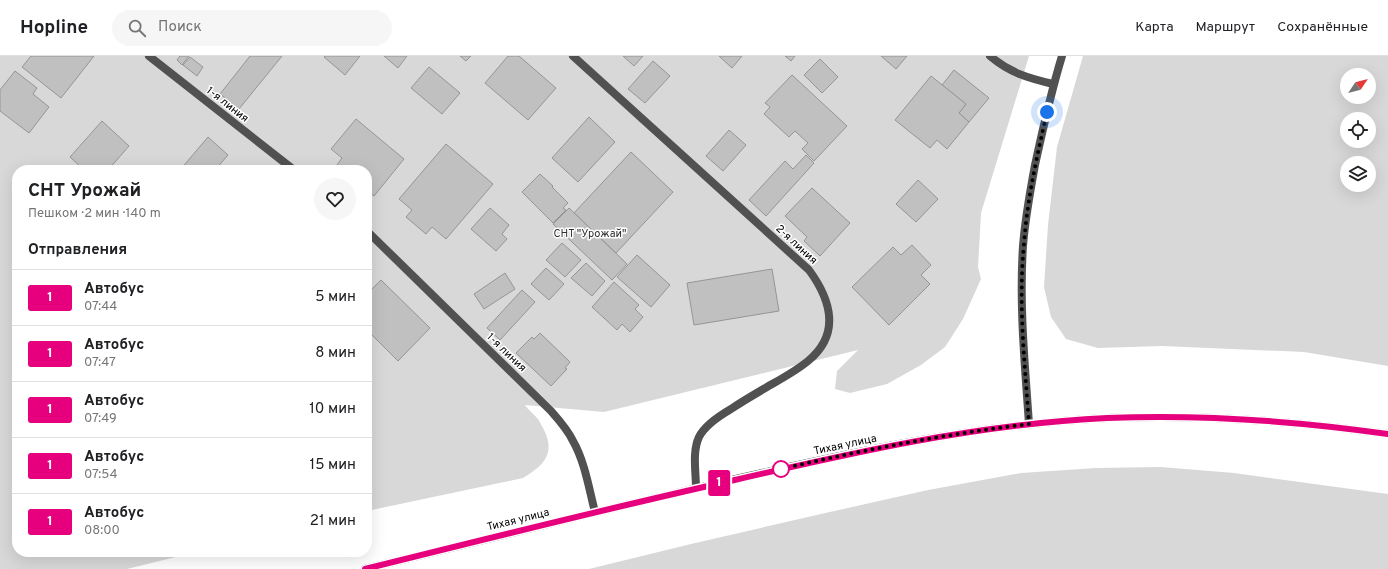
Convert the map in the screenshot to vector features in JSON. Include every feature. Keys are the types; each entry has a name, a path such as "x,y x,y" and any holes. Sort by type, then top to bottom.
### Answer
{"main road":[{"name":"Тихая улица","path":"365,569 696,488 886,446 979,430 1029,424 1106,418 1184,417 1287,423 1388,434"}],"street":[{"name":"1-я линия","path":"149,56 288,165"},
{"name":"2-я линия","path":"573,56 809,270 819,283 825,295 829,309 830,322 828,334 823,346 809,361 722,415 707,426 699,436 695,456 696,488"},
{"path":"990,56 1015,73 1053,84"},
{"path":"1029,424 1023,350 1023,245 1029,200 1040,141 1053,84 1062,56"},
{"name":"1-я линия","path":"372,237 565,426 574,441 580,457 595,512"}],"green space":[{"name":"СНТ \"Урожай\"","path":"0,56 1029,56 981,213 978,267 981,279 963,319 945,347 921,365 887,384 850,393 835,389 837,371 858,350 604,412 525,405 540,421 549,446 548,453 542,464 523,478 372,510 372,165 12,165 12,557 176,557 127,569 0,569"},
{"path":"1083,56 1388,56 1388,366 1304,352 1162,346 1098,348 1066,339 1051,317 1044,287 1048,225 1057,147"},
{"path":"1161,467 1234,473 1388,494 1388,569 589,569 928,490 1021,473 1096,468"}],"building":[{"path":"31,56 94,56 61,98 22,67"},
{"path":"180,56 189,56 182,65 177,60"},
{"path":"250,56 282,56 239,109 220,94"},
{"path":"360,56 345,75 324,57"},
{"path":"384,56 407,56 398,68"},
{"path":"460,56 471,56 466,61"},
{"path":"508,56 519,56 556,88 528,120 485,83"},
{"path":"623,56 643,56 634,66"},
{"path":"719,56 742,56 732,68"},
{"path":"785,56 795,56 791,61"},
{"path":"881,56 907,56 896,69"},
{"path":"190,57 203,67 197,76 183,65"},
{"path":"820,59 838,77 822,93 804,75"},
{"path":"653,61 670,76 645,103 628,89"},
{"path":"429,67 460,93 442,114 411,88"},
{"path":"954,70 989,98 969,122 959,113 966,104 942,85"},
{"path":"15,71 37,88 33,94 49,107 29,133 0,111 0,90"},
{"path":"792,75 847,126 814,161 802,149 808,143 795,131 789,137 764,114 770,107 765,103"},
{"path":"931,76 966,104 959,113 969,122 947,149 937,140 930,148 895,120"},
{"path":"589,117 615,142 578,182 552,158"},
{"path":"356,119 404,159 374,196 372,194 372,165 337,165 342,158 331,149"},
{"path":"102,121 129,146 112,165 79,165 70,157"},
{"path":"729,130 746,145 723,171 706,156"},
{"path":"208,137 228,155 219,165 184,165"},
{"path":"446,144 493,184 446,239 432,227 426,234 406,217 412,210 399,199"},
{"path":"631,152 673,192 616,253 574,213"},
{"path":"806,155 814,163 766,216 749,200 785,161 793,169"},
{"path":"540,174 568,203 563,208 566,210 553,223 522,192"},
{"path":"918,180 938,199 916,222 896,204"},
{"path":"812,188 850,223 820,256 804,241 807,237 785,216"},
{"path":"490,208 509,225 502,234 507,239 496,251 471,229"},
{"path":"569,208 627,264 612,280 553,224"},
{"path":"562,243 581,260 565,277 546,260"},
{"path":"912,245 931,265 921,275 930,284 889,325 852,287 893,247 901,255"},
{"path":"637,255 670,285 651,307 617,277"},
{"path":"586,263 605,281 592,296 571,278"},
{"path":"546,268 564,284 549,300 531,284"},
{"path":"772,269 779,311 694,325 687,283"},
{"path":"505,273 515,289 484,309 474,294"},
{"path":"381,280 430,328 398,361 372,335 372,289"},
{"path":"614,282 639,305 635,309 643,317 630,332 622,324 617,330 592,307"},
{"path":"522,290 535,302 500,340 487,328"},
{"path":"540,333 570,362 565,368 567,369 551,386 516,353 532,337 534,339"}],"bus line":[{"name":"1","path":"365,569 552,522 813,462 886,446 979,430 1029,424 1106,418 1184,417 1287,423 1388,434"}],"route":[{"path":"781,469 886,446 979,430 1029,424 1023,350 1023,245 1029,200 1047,112"}]}
